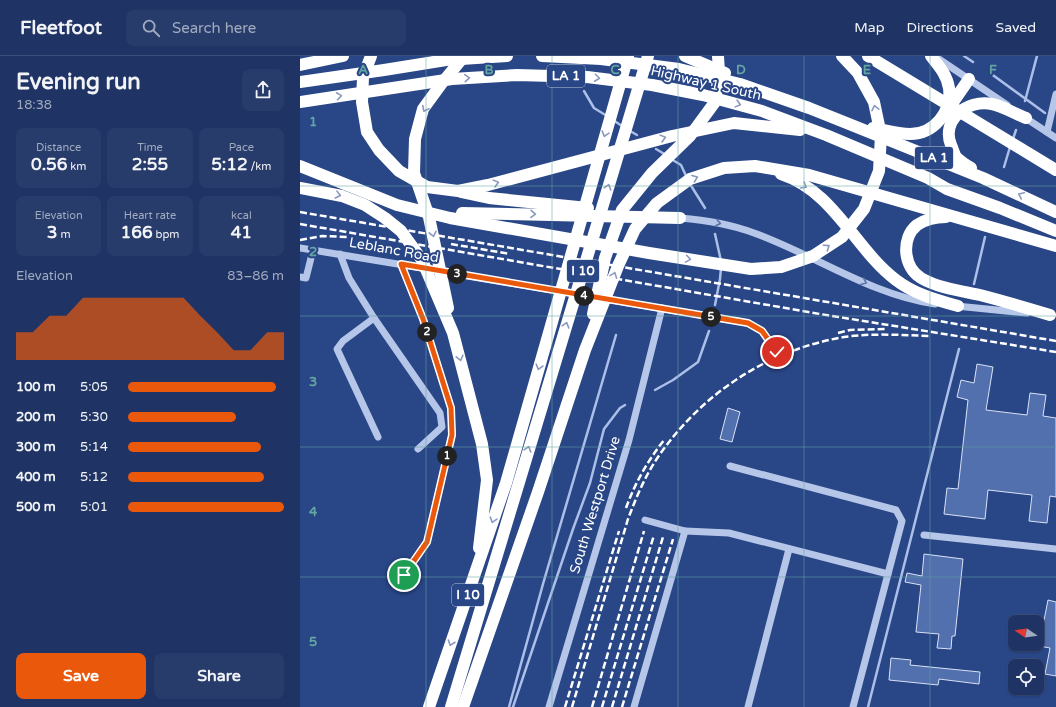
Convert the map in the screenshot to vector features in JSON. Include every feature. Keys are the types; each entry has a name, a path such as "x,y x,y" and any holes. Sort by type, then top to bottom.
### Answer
{"highway":[{"path":"300,65 343,56"},
{"path":"371,56 363,77 362,102 367,132 379,150 399,171 427,187 458,191 489,198 680,218"},
{"path":"466,56 442,83 423,109 415,139 414,173 429,217 454,333 482,444 487,480 476,574"},
{"path":"300,82 446,60 507,56"},
{"name":"Highway 1 South","path":"542,56 601,59 680,69 740,84 809,108 983,178 1056,212"},
{"name":"I 10","path":"451,707 628,56"},
{"name":"I 10","path":"429,707 476,574 511,485 648,56"},
{"path":"685,56 809,108"},
{"path":"585,350 605,258 622,210 652,173 690,136 714,102 719,72 718,56"},
{"path":"300,166 397,205 450,218 649,253 751,269 781,267 812,256 842,237 864,209 879,172 881,135 874,102 858,73 842,56"},
{"path":"868,56 1056,170"},
{"path":"931,56 943,72 949,87 949,140 956,156 983,178"},
{"name":"Highway 1 South","path":"300,102 452,79 517,75 587,77 652,85 703,95 762,111 826,135 928,178 947,190 1000,208 1056,231"},
{"path":"949,116 972,81"},
{"path":"854,126 910,134 925,131 938,122 971,105 991,104 1026,118"},
{"path":"458,191 488,185 672,136 734,123 784,128 826,135"},
{"path":"756,166 785,175 808,188 825,202 875,260 896,280 918,293 958,306"},
{"path":"463,707 538,492 585,350 634,228 657,203 690,179 724,168 756,166 810,175 1056,246"},
{"path":"300,188 342,196 366,205 401,231 422,260 454,333"},
{"path":"397,205 472,214 680,218"},
{"path":"952,216 927,220 917,226 910,234 906,246 907,260 911,268 920,277 933,284 1003,301 1053,316"}],"street":[{"path":"935,56 1056,138"},
{"path":"1047,132 1056,94"},
{"path":"680,218 707,221 753,232 887,292 915,301 1053,316"},
{"name":"Leblanc Road","path":"300,248 748,323 762,331 778,356"},
{"path":"300,277 306,278 313,250"},
{"path":"340,254 349,278 374,318 440,413 442,428 418,449"},
{"path":"401,264 423,319 451,408 452,435 427,542 404,575"},
{"name":"South Westport Drive","path":"549,707 629,440 662,308"},
{"path":"374,318 343,341 337,349 378,437"},
{"path":"440,413 451,408"},
{"path":"730,466 896,510 902,521 853,707"},
{"path":"645,520 685,531 729,533 888,574"},
{"path":"634,707 685,531"},
{"path":"924,535 1056,548"},
{"path":"748,707 789,548"}],"building":[{"path":"977,364 993,367 986,410 1027,415 1030,393 1046,395 1043,416 1056,418 1056,497 1050,496 1047,523 1029,521 1032,495 988,490 985,519 944,514 947,488 958,489 968,400 957,397 961,380 974,383"},
{"path":"728,408 740,412 732,442 720,439"},
{"path":"924,554 963,559 955,636 952,636 951,649 937,648 939,634 916,632 921,585 905,582 907,573 922,576"},
{"path":"1048,600 1056,602 1056,676 1045,674 1050,648 1044,647 1044,620"},
{"path":"891,658 911,660 910,665 980,672 979,684 939,679 938,685 889,680"}],"waterway":[{"path":"964,56 973,62"},
{"path":"1025,101 1037,56"},
{"path":"990,73 1045,113"},
{"path":"584,91 594,108 607,116"},
{"path":"613,120 622,126"},
{"path":"1013,139 1016,130"},
{"path":"630,131 637,135"},
{"path":"1004,167 1010,147"},
{"path":"656,149 666,155"},
{"path":"671,159 681,165 687,178"},
{"path":"690,184 705,208"},
{"path":"715,234 721,261"},
{"path":"974,284 985,237"},
{"path":"715,305 721,268"},
{"path":"655,390 673,380 698,362 709,331"},
{"path":"509,707 543,584 616,335"},
{"path":"868,707 959,349"},
{"path":"513,707 590,483 604,429 620,408 625,405"}],"railway":[{"path":"300,212 1056,341"},
{"path":"300,224 820,314 1056,352"},
{"path":"300,240 322,236 349,237"},
{"path":"451,244 510,254"},
{"path":"838,333 850,330 886,329"},
{"path":"572,707 634,503 653,464 676,434 695,413 716,394 763,364 789,352 816,343 844,337 865,335 929,336"},
{"path":"626,508 642,472 665,439"},
{"path":"565,707 619,531"},
{"path":"592,707 644,531"},
{"path":"602,707 654,535"},
{"path":"612,707 663,537"},
{"path":"622,707 673,539"}],"route":[{"path":"404,575 427,542 452,435 451,408 423,319 401,264 748,323 762,331 777,352"}]}
